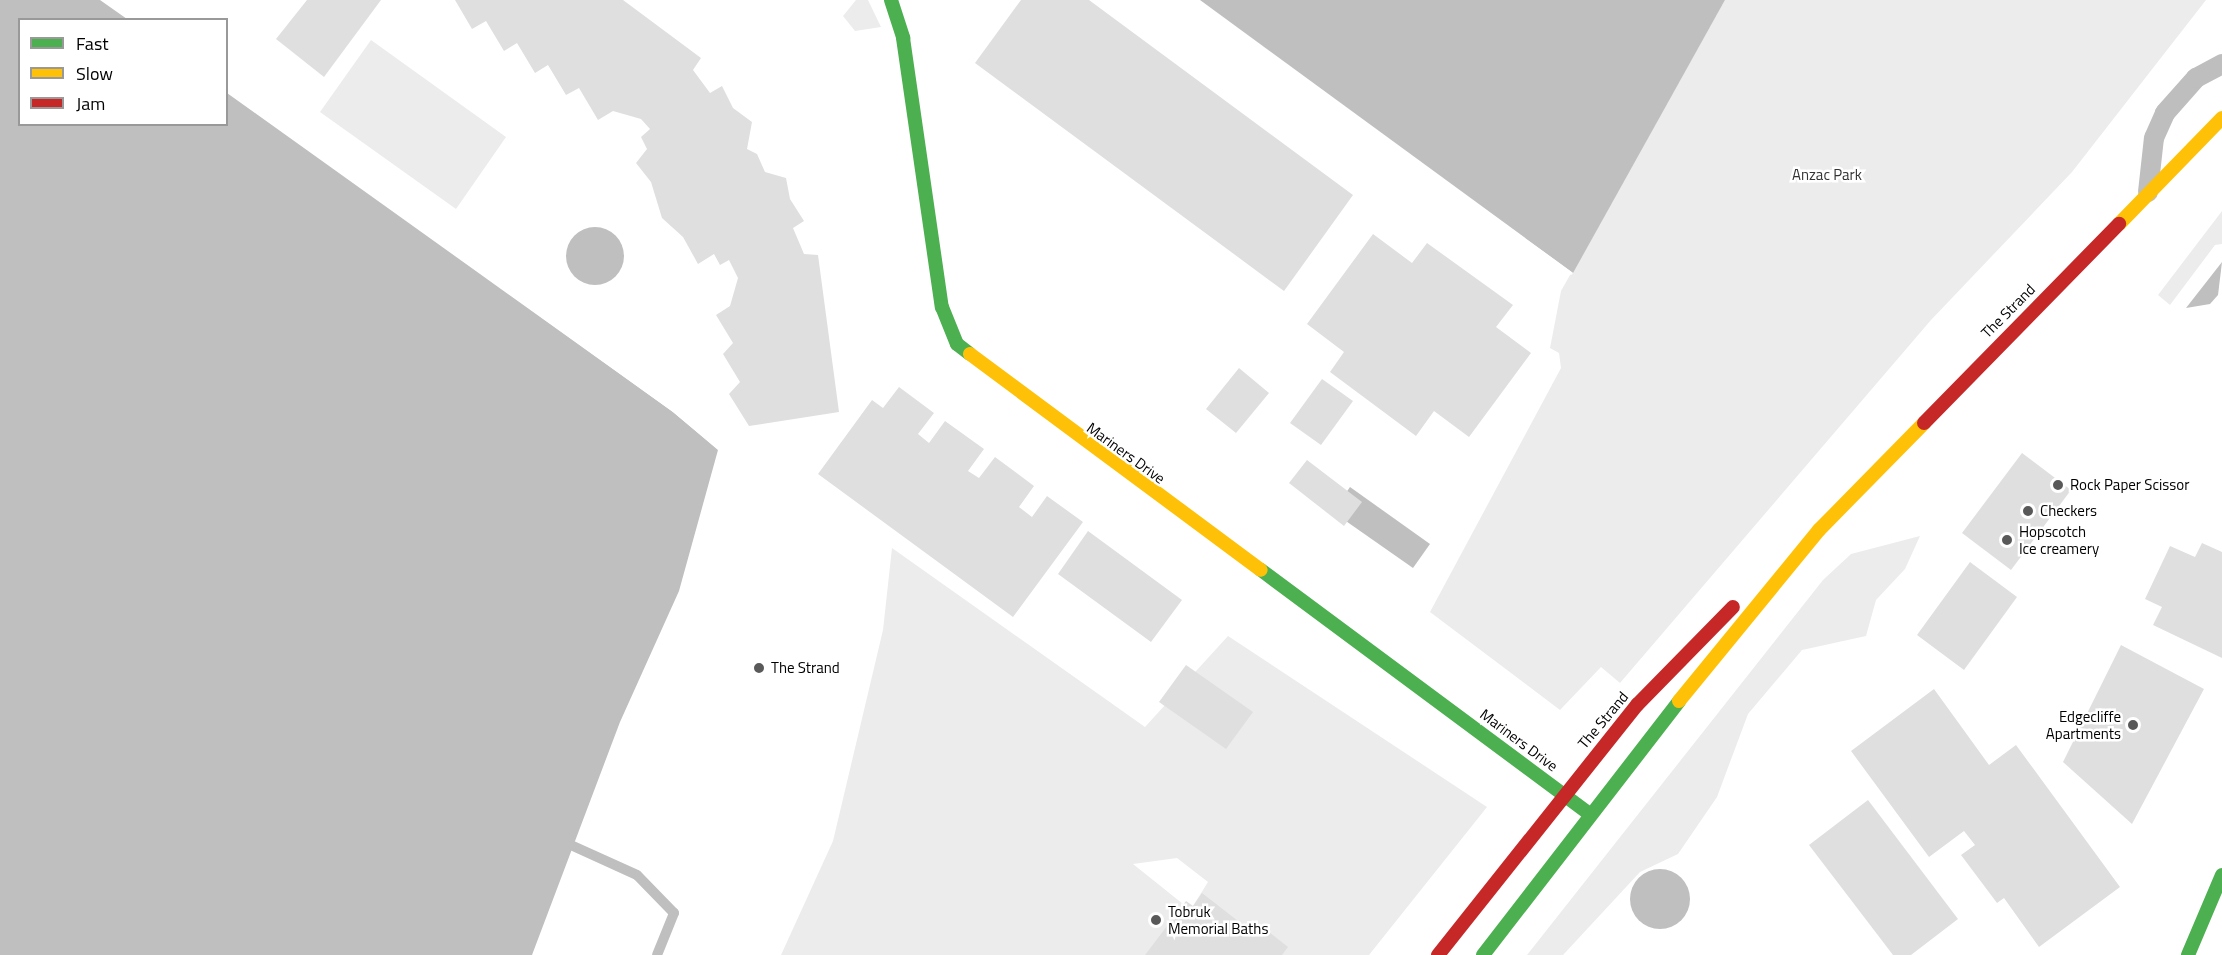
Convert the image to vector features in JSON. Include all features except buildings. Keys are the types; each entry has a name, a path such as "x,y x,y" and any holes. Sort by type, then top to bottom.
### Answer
{"street":[{"name":"Mariners Drive","path":"891,0 903,38 942,307 957,344 1588,813"},
{"name":"The Strand","path":"1438,955 1563,793 1685,652 1819,530 2222,118"},
{"name":"The Strand","path":"1484,955 1588,813 1819,530"},
{"path":"2188,955 2222,875"}],"lane":[{"path":"2147,197 2154,138 2165,113 2196,78 2222,64"}],"green space":[{"path":"856,0 868,0 881,27 855,31 843,16"},
{"name":"Anzac Park","path":"1725,0 2206,0 2072,172 1931,320 1620,683 1601,667 1560,710 1430,612 1561,368 1559,353 1550,348 1561,291"},
{"path":"371,40 506,137 456,209 320,112"},
{"path":"2222,211 2222,244 2215,245 2170,305 2158,295"},
{"path":"1920,536 1905,569 1876,600 1866,636 1802,650 1748,714 1717,797 1678,854 1640,872 1563,955 1527,955 1823,580 1851,554"},
{"path":"892,548 1145,727 1228,636 1487,807 1369,955 781,955 833,841 883,630","holes":["1177,858 1208,882 1193,906 1183,904 1133,864"]}],"shaded area":[{"path":"0,0 100,0 126,18 18,18 18,126 228,126 228,94 673,412 718,450 679,591 620,722 532,955 0,955"},
{"path":"1200,0 1725,0 1573,273"},
{"path":"589,227 601,227 616,235 624,250 624,262 616,277 601,285 589,285 574,277 566,262 566,250 574,235"},
{"path":"2222,262 2218,295 2210,304 2186,308"},
{"path":"1350,487 1430,544 1413,568 1333,512"},
{"path":"1654,869 1666,869 1682,877 1688,887 1690,899 1688,911 1682,921 1666,929 1654,929 1638,921 1630,905 1630,893 1638,877"}],"pier":[{"path":"1197,0 1573,273 1571,275"},
{"path":"228,91 675,409 721,452 673,412"}],"waterway":[{"path":"573,846 637,875 674,913 657,955"}],"traffic: fast":[{"path":"891,0 903,38 942,307 957,344 970,354"},
{"path":"1261,570 1588,813"},
{"path":"1483,955 1679,701"},
{"path":"2188,955 2222,875"}],"traffic: slow":[{"path":"2119,224 2222,118"},
{"path":"970,354 1261,570"},
{"path":"1679,701 1819,530 1924,423"}],"traffic: jam":[{"path":"1924,423 2119,224"},
{"path":"1438,955 1637,705 1733,607"}],"place":[{"name":"Rock Paper Scissor","path":"2058,485"},
{"name":"Checkers","path":"2028,511"},
{"name":"Hopscotch Ice creamery","path":"2007,540"},
{"name":"The Strand","path":"759,668"},
{"name":"Edgecliffe Apartments","path":"2133,725"},
{"name":"Tobruk Memorial Baths","path":"1156,920"}]}
